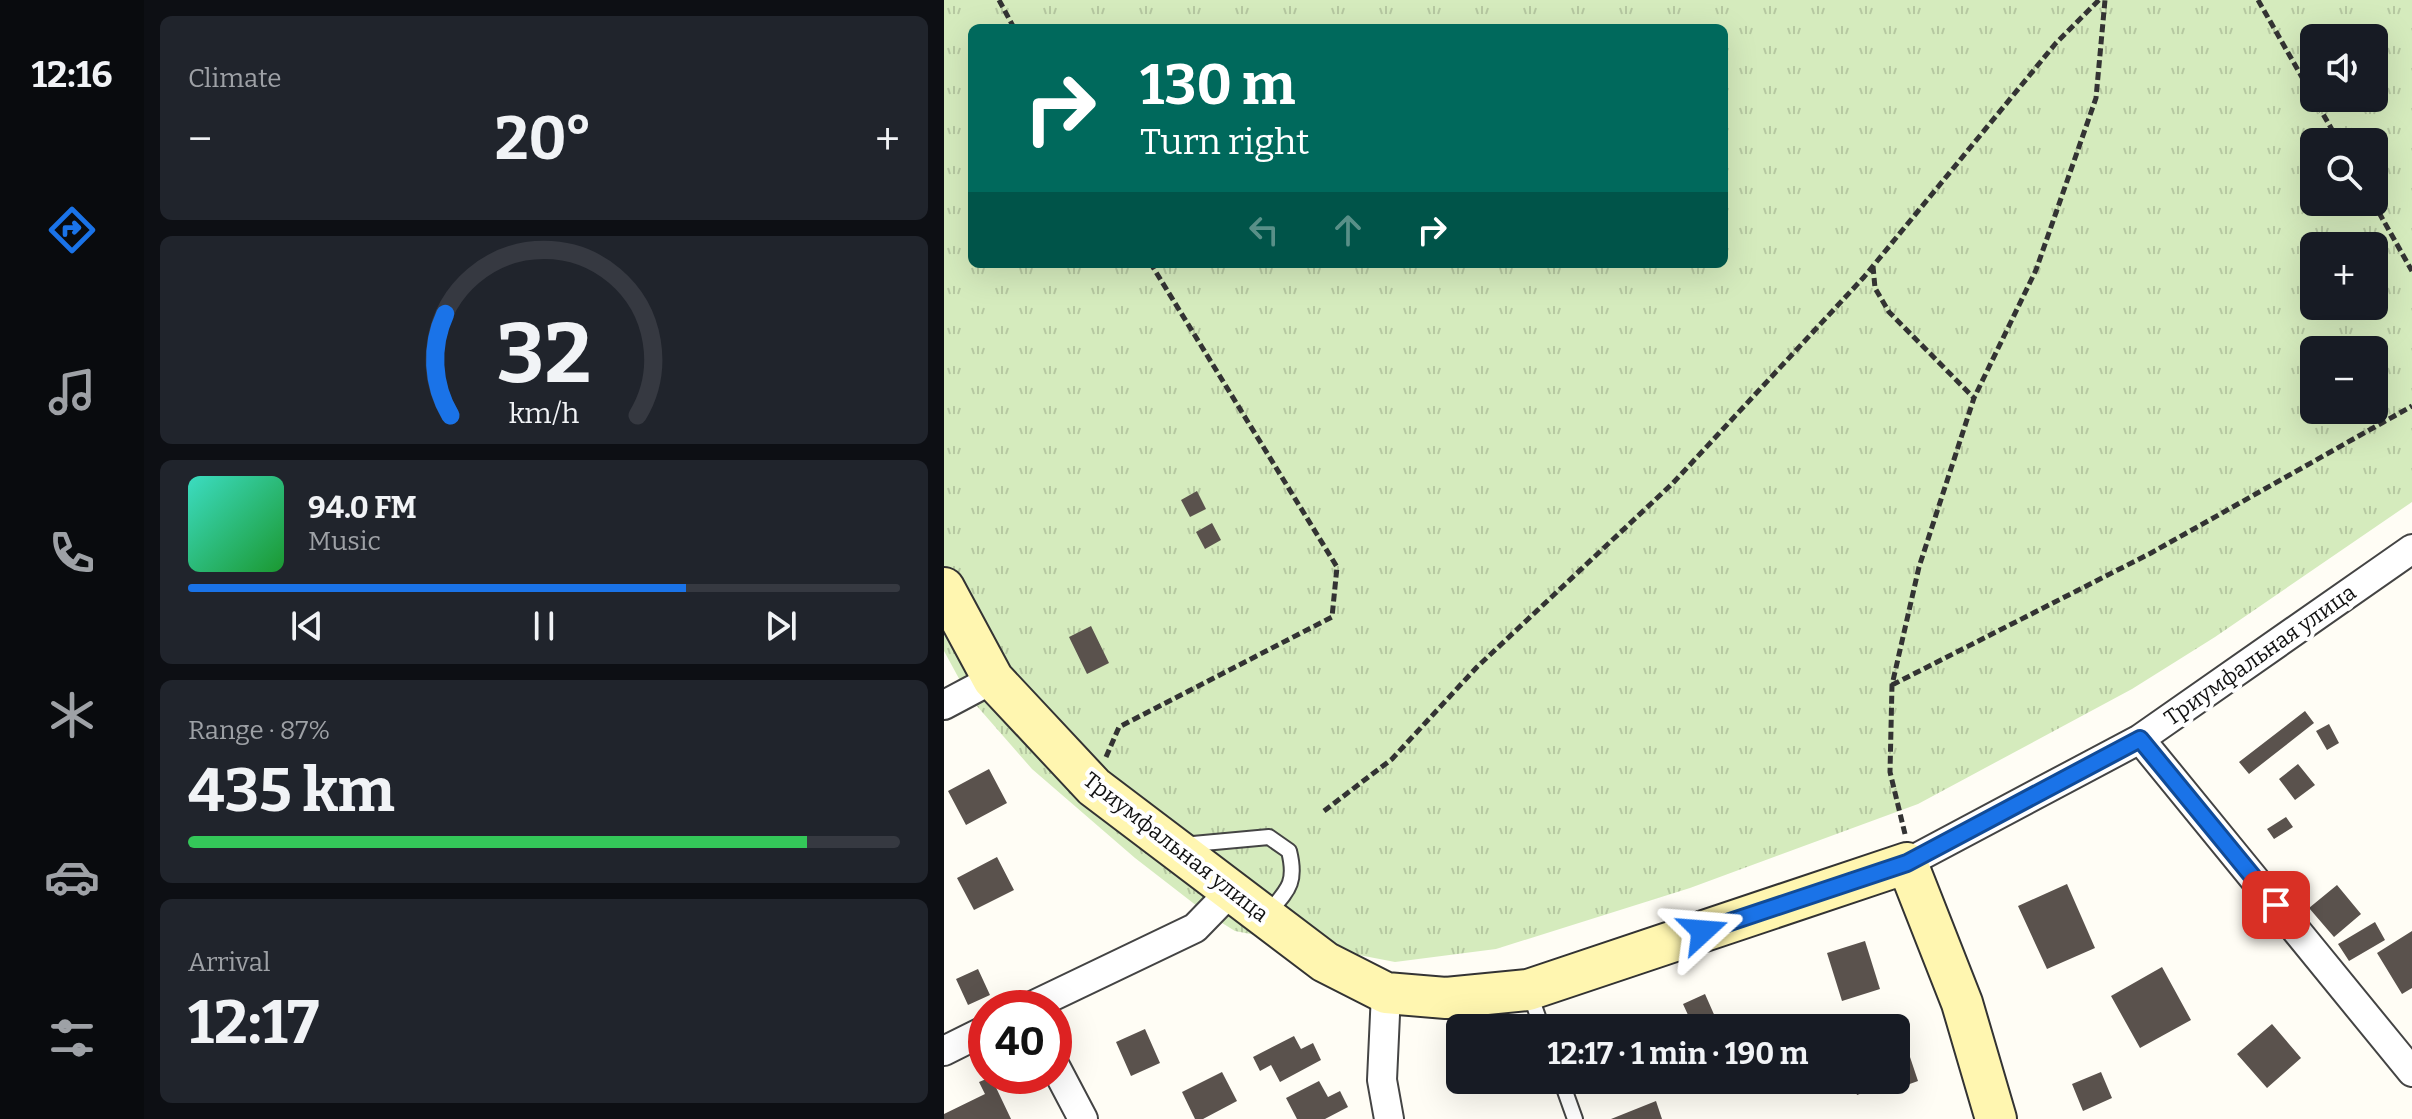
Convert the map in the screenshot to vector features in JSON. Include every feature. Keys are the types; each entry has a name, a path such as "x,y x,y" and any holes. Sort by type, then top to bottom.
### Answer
{"street":[{"name":"Триумфальная улица","path":"944,588 993,679 1094,787 1325,962 1386,993 1446,998 1528,990 1907,863 2140,739 2412,549"},
{"path":"944,705 993,679"},
{"path":"2140,739 2412,1072"},
{"path":"1907,863 1962,1003 1996,1119"},
{"path":"1066,990 1195,928 1231,891"},
{"path":"1386,993 1382,1080 1389,1119"},
{"path":"944,1051 968,1039"},
{"path":"1070,1094 1083,1119"}],"lane":[{"path":"1173,846 1269,837 1289,851 1294,869 1290,888 1265,917"},
{"path":"1528,990 1537,1014"},
{"path":"1566,1094 1575,1119"}],"path":[{"path":"999,0 1012,24"},
{"path":"1324,811 1392,759 1477,667 1673,483 1873,266 2056,43 2102,0"},
{"path":"1907,863 1905,831 1890,772 1892,685 1919,567 1974,398 2036,270 2096,98 2102,0"},
{"path":"2258,0 2331,128"},
{"path":"2381,216 2412,271"},
{"path":"1873,266 1875,288 1889,312 1974,398"},
{"path":"1094,787 1119,727 1332,617 1337,567 1153,268"},
{"path":"1892,685 2151,553 2412,406"}],"green space":[{"path":"944,0 2412,0 2412,502 2215,637 2132,689 1918,804 1690,888 1496,949 1395,962 1235,931 1206,913 1135,858 1032,769 969,697 944,651"}],"building":[{"path":"1197,491 1206,509 1190,517 1181,500"},
{"path":"1212,523 1221,540 1205,549 1196,532"},
{"path":"1091,626 1109,663 1087,674 1069,637"},
{"path":"2305,711 2314,723 2249,774 2239,762"},
{"path":"2329,724 2339,743 2327,750 2316,731"},
{"path":"2298,764 2315,785 2295,800 2279,779"},
{"path":"989,769 1007,803 966,825 948,791"},
{"path":"2286,817 2293,827 2274,839 2267,829"},
{"path":"997,857 1014,890 974,910 957,878"},
{"path":"2067,884 2095,948 2047,969 2018,906"},
{"path":"2337,885 2361,914 2334,937 2309,908"},
{"path":"2375,922 2385,940 2349,961 2338,944"},
{"path":"2412,931 2412,988 2402,994 2377,953"},
{"path":"1865,941 1880,989 1842,1001 1827,953"},
{"path":"2162,967 2191,1020 2140,1048 2111,996"},
{"path":"978,969 988,990 968,990 968,1005 956,979"},
{"path":"1705,994 1714,1014 1688,1014 1683,1004"},
{"path":"2272,1024 2301,1058 2267,1088 2237,1054"},
{"path":"1145,1029 1160,1063 1131,1076 1116,1042"},
{"path":"1294,1036 1301,1049 1313,1043 1321,1060 1280,1082 1271,1065 1260,1071 1253,1057"},
{"path":"1910,1057 1918,1081 1910,1084"},
{"path":"1222,1072 1237,1101 1203,1119 1195,1119 1182,1092"},
{"path":"2101,1072 2112,1098 2083,1111 2072,1084"},
{"path":"1319,1081 1328,1097 1340,1091 1348,1107 1325,1119 1297,1119 1286,1098"},
{"path":"985,1094 999,1094 1011,1119 944,1119 944,1114"},
{"path":"1656,1101 1662,1119 1611,1119"}],"route":[{"path":"1703,931 1907,863 2140,739 2276,905"}]}
